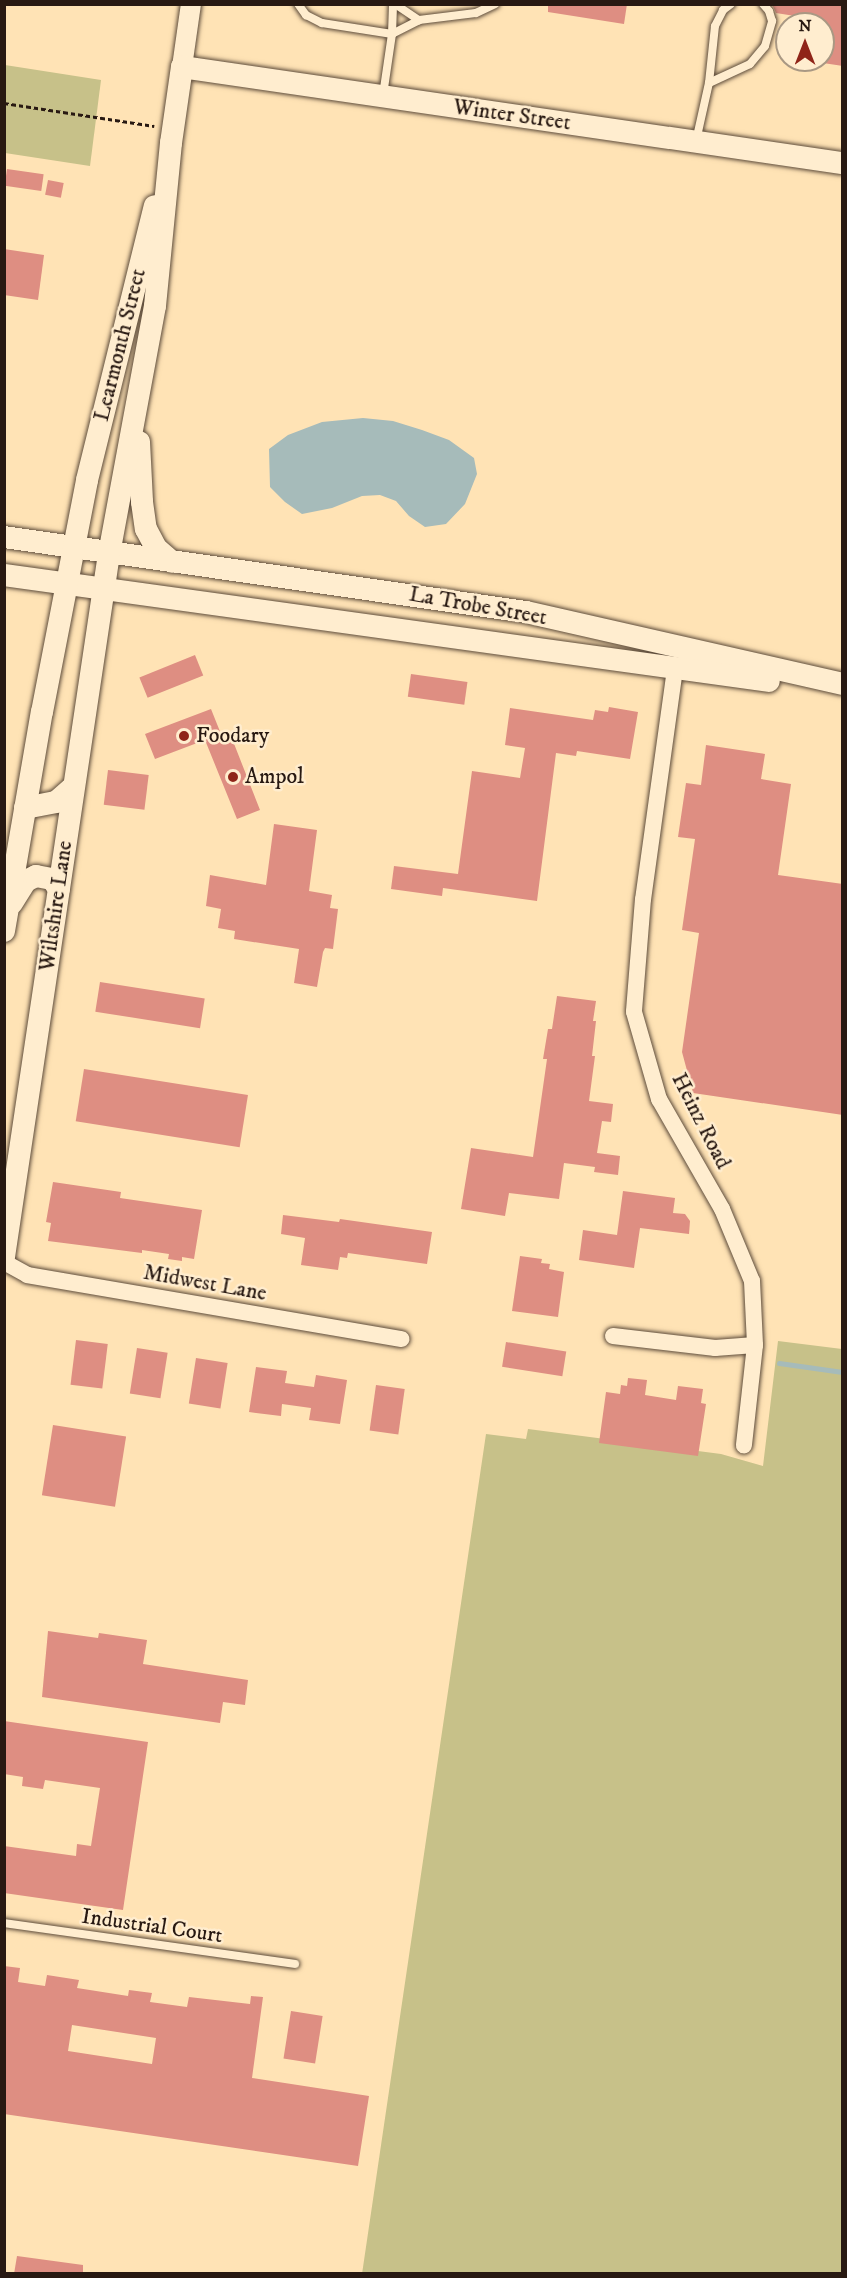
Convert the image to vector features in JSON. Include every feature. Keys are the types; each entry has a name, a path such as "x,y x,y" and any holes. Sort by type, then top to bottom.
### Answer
{"main road":[{"name":"Winter Street","path":"182,67 843,163"},
{"name":"Learmonth Street","path":"109,554 159,280 172,136 182,67"},
{"name":"Learmonth Street","path":"73,548 122,333 172,136"},
{"path":"138,401 142,502 146,529 156,548 172,562"},
{"name":"La Trobe Street","path":"4,537 109,554 435,597 554,619 842,684"},
{"name":"Wiltshire Lane","path":"6,920 73,548"},
{"name":"Wiltshire Lane","path":"4,1257 109,554"},
{"name":"La Trobe Street","path":"4,574 104,587 374,613 479,639 675,669 754,680 842,684"},
{"path":"296,579 341,596 374,613"},
{"path":"554,619 597,639 670,657 675,669"},
{"path":"25,808 54,804 73,787"},
{"path":"6,920 19,891 32,877 49,878 59,889"}],"street":[{"name":"Learmonth Street","path":"182,67 191,4"},
{"name":"Heinz Road","path":"675,669 643,899 633,1012 659,1099 722,1209 752,1281 755,1345 744,1445"},
{"name":"Midwest Lane","path":"4,1262 27,1275 402,1339"},
{"path":"613,1336 716,1348 755,1345"}],"lane":[{"path":"298,4 306,15 322,23 392,34 419,20 476,13 495,4"},
{"path":"382,96 392,34 394,4 419,20"},
{"path":"696,142 709,83 716,27 723,10 731,4"},
{"path":"709,83 750,64 765,46 772,21 769,10 763,4"},
{"name":"Industrial Court","path":"4,1923 295,1964"}],"path":[{"path":"4,103 172,136"}],"shaded area":[{"path":"5,65 101,80 90,166 5,153"},
{"path":"363,418 393,421 422,430 449,440 474,458 477,474 465,504 446,524 425,527 409,516 396,501 380,495 362,496 332,508 302,514 270,487 269,449 288,435 322,422"},
{"path":"778,1341 842,1349 842,2273 362,2274 486,1434 526,1439 528,1429 721,1454 763,1466"}],"building":[{"path":"548,4 627,4 624,24 548,12"},
{"path":"772,4 843,4 843,66 835,65 835,12 776,12"},
{"path":"7,169 44,174 41,191 5,186"},
{"path":"48,180 64,183 61,198 45,195"},
{"path":"4,249 44,255 38,300 4,295"},
{"path":"195,655 203,675 148,698 139,677"},
{"path":"411,674 467,682 464,705 408,697"},
{"path":"609,707 638,712 630,759 577,751 576,756 556,753 537,901 443,888 442,896 391,889 394,866 458,874 472,771 520,778 525,748 505,745 510,708 593,720 595,710 608,712"},
{"path":"211,709 223,739 231,736 260,810 237,819 205,740 155,759 145,734"},
{"path":"706,745 765,754 761,779 791,784 778,875 843,884 843,1115 693,1093 682,1052 699,933 682,930 695,839 678,837 686,783 701,785"},
{"path":"108,770 149,775 144,810 104,805"},
{"path":"274,824 317,830 309,891 332,895 330,908 338,909 333,949 325,948 323,952 317,987 294,983 299,949 234,939 235,931 218,928 221,909 206,906 210,875 266,885"},
{"path":"100,982 205,999 200,1028 95,1012"},
{"path":"557,996 596,1001 592,1056 595,1056 589,1101 613,1104 611,1122 602,1121 597,1153 620,1156 618,1175 594,1172 595,1167 564,1163 559,1199 509,1193 505,1216 461,1209 471,1148 533,1157 547,1059 543,1059 548,1029 552,1029"},
{"path":"84,1069 248,1095 240,1147 76,1121"},
{"path":"53,1182 121,1192 120,1198 202,1210 194,1259 182,1257 182,1261 168,1259 169,1254 142,1250 142,1253 48,1241 51,1223 46,1222"},
{"path":"623,1191 675,1198 673,1213 685,1214 690,1221 689,1234 640,1228 634,1268 579,1260 583,1230 617,1235"},
{"path":"283,1215 339,1222 340,1219 432,1232 427,1264 348,1253 347,1258 340,1257 338,1270 301,1265 305,1238 281,1234"},
{"path":"520,1256 542,1259 541,1263 550,1264 549,1269 564,1272 558,1317 512,1311"},
{"path":"76,1340 108,1344 102,1389 71,1385"},
{"path":"506,1342 566,1352 562,1376 502,1367"},
{"path":"137,1348 168,1353 160,1398 130,1393"},
{"path":"196,1358 228,1363 220,1408 189,1403"},
{"path":"256,1367 287,1371 285,1383 314,1387 316,1375 347,1380 340,1424 309,1420 311,1408 282,1404 281,1416 249,1412"},
{"path":"628,1378 647,1380 645,1395 676,1400 678,1386 703,1389 701,1403 706,1404 698,1456 599,1443 606,1392 620,1394 621,1385 627,1386"},
{"path":"376,1385 405,1389 398,1435 370,1431"},
{"path":"53,1425 126,1437 115,1507 42,1495"},
{"path":"48,1631 98,1638 99,1633 147,1640 143,1664 248,1680 245,1705 223,1702 220,1723 42,1697"},
{"path":"4,1721 148,1742 123,1910 4,1893 4,1846 76,1856 77,1844 91,1846 100,1788 45,1780 43,1789 22,1786 23,1777 4,1774"},
{"path":"4,1966 20,1968 18,1982 45,1986 47,1975 79,1980 77,1988 128,1996 129,1990 152,1993 150,2002 187,2007 189,1997 250,2004 251,1996 263,1997 252,2078 369,2096 358,2166 4,2114","holes":["72,2025 156,2038 152,2064 68,2051"]},
{"path":"291,2011 323,2016 315,2063 283,2058"},
{"path":"17,2256 83,2265 83,2274 14,2274"}],"waterway":[{"path":"779,1363 842,1372"}],"place":[{"name":"Foodary","path":"184,736"},
{"name":"Ampol","path":"233,777"}]}
